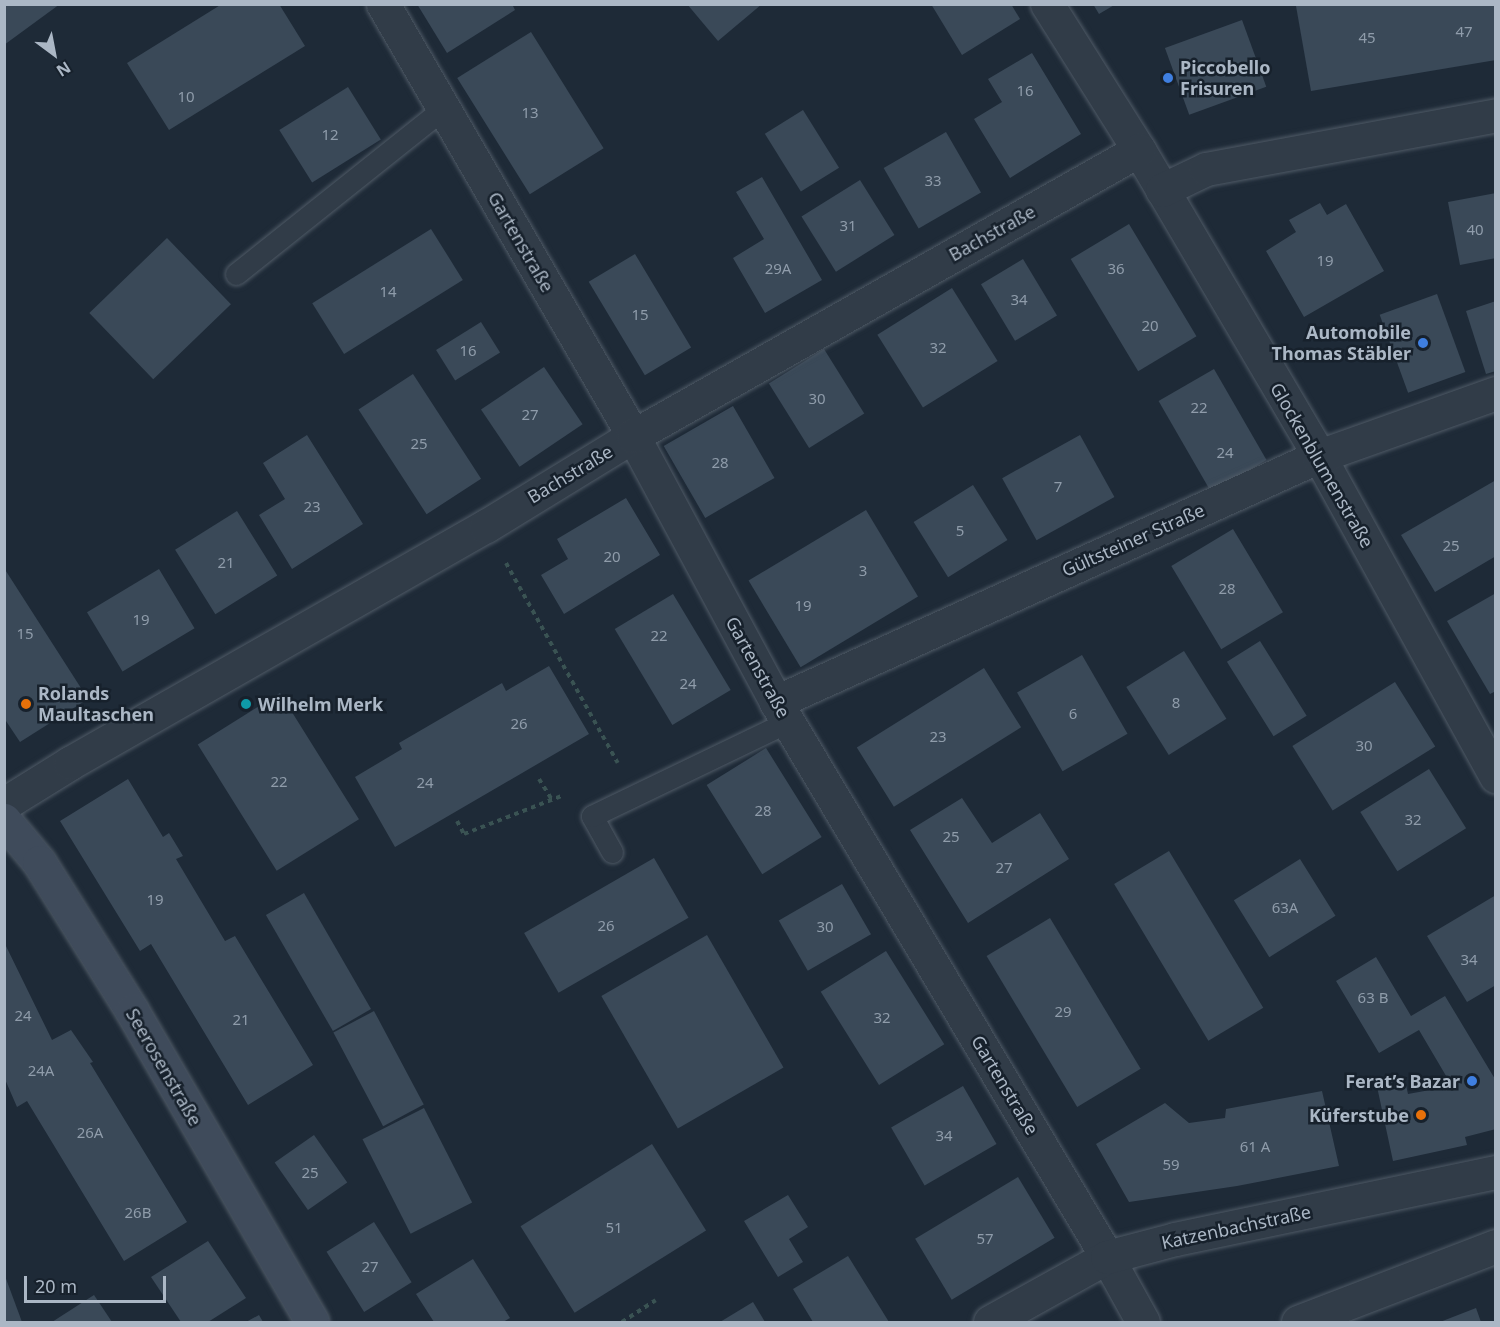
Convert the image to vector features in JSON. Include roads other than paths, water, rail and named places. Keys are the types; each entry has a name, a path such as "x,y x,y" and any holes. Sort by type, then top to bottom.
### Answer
{"street":[{"name":"Gartenstraße","path":"383,4 633,436 782,712 1107,1257 1143,1323"},
{"name":"Glockenblumenstraße","path":"1047,4 1139,150 1318,456 1496,776"},
{"path":"1162,190 1206,169 1496,115"},
{"name":"Bachstraße","path":"4,804 81,757 486,526 633,436 1139,150"},
{"name":"Gültsteiner Straße","path":"782,712 1318,456 1496,393"},
{"name":"Seerosenstraße","path":"4,820 39,862 132,1011 312,1323"},
{"name":"Katzenbachstraße","path":"990,1323 1107,1257 1175,1239 1496,1172"},
{"path":"1298,1323 1496,1246"}],"lane":[{"path":"236,274 444,108"},
{"path":"612,852 592,816 782,712"}],"place":[{"name":"Piccobello Frisuren","path":"1168,78"},
{"name":"Automobile Thomas Stäbler","path":"1423,343"},
{"name":"Rolands Maultaschen","path":"26,704"},
{"name":"Wilhelm Merk","path":"246,704"},
{"name":"Ferat’s Bazar","path":"1472,1081"},
{"name":"Küferstube","path":"1421,1115"}]}
